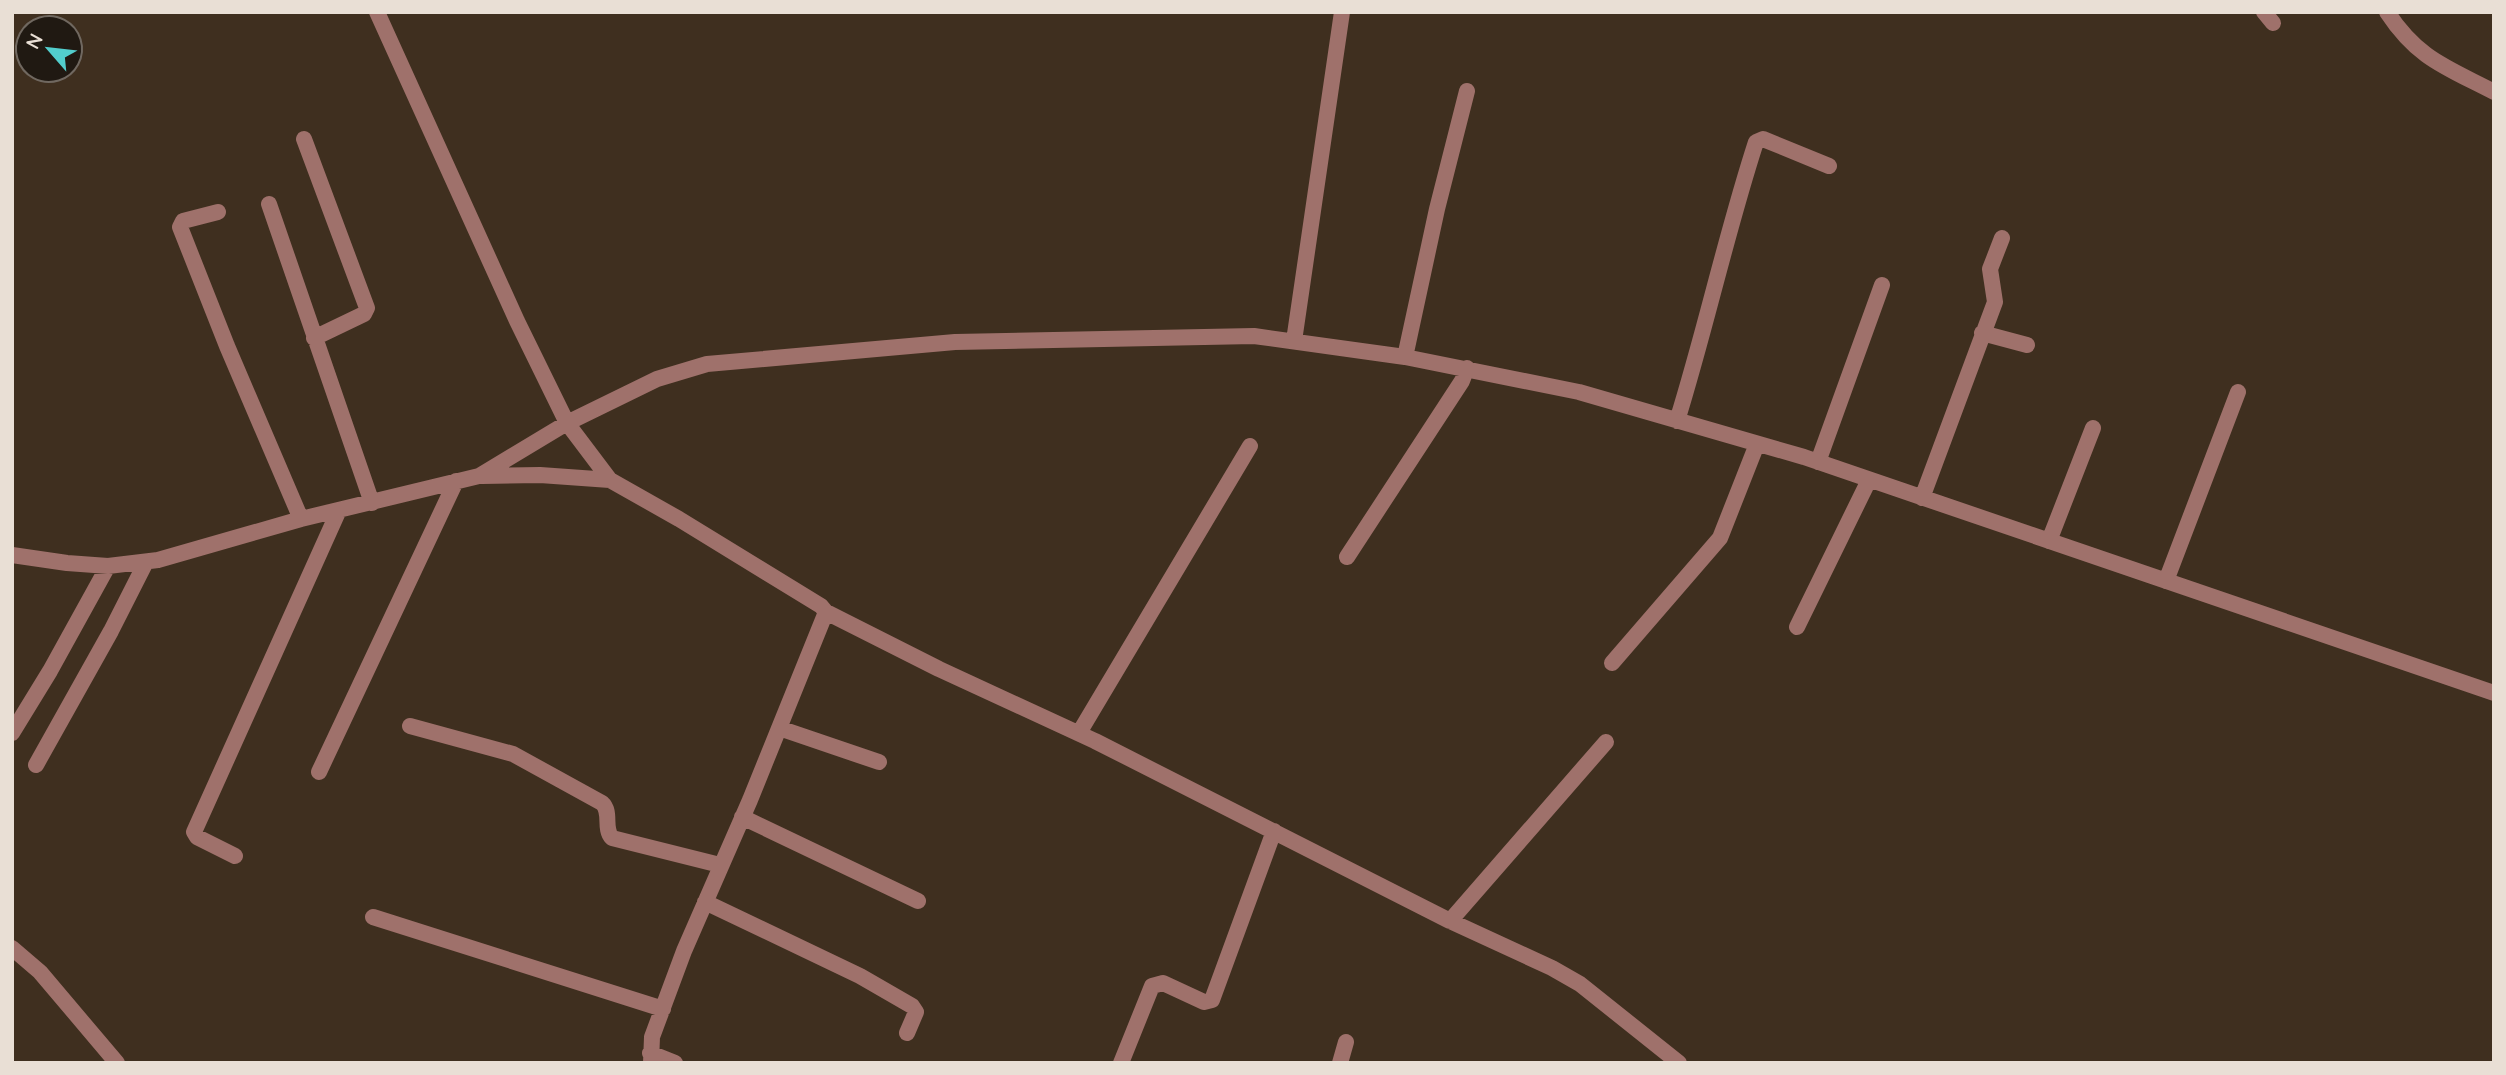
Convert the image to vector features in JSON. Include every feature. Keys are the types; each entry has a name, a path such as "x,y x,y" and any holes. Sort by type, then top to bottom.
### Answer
{"street":[{"path":"377,12 517,321 568,423 610,480 821,606 826,612 939,669 1079,733 1450,921 1570,977 1679,1063"},
{"path":"1294,341 1342,12"},
{"path":"2387,12 2399,31 2421,53 2494,92"},
{"path":"1405,357 1466,91"},
{"path":"304,139 367,308 364,314 314,338"},
{"path":"1677,421 1756,142 1763,139 1829,166"},
{"path":"269,204 372,503"},
{"path":"218,212 183,221 180,227 227,346 301,519"},
{"path":"1922,498 1994,302 1995,291 1989,276 2002,237"},
{"path":"1818,463 1882,285"},
{"path":"1982,333 2028,345"},
{"path":"479,476 568,423 657,379 707,364 955,342 1254,336 1405,357 1579,392 1818,463 2494,693"},
{"path":"1347,557 1468,368"},
{"path":"2166,580 2238,392"},
{"path":"2049,541 2093,428"},
{"path":"1612,663 1720,538 1757,444"},
{"path":"1079,733 1250,446"},
{"path":"12,555 108,566 146,562 301,519 479,476 540,475 610,480"},
{"path":"1797,627 1869,480"},
{"path":"319,772 456,481"},
{"path":"235,856 197,837 194,832 340,510"},
{"path":"36,765 111,631 146,562"},
{"path":"12,733 108,566"},
{"path":"675,1063 650,1058 652,1037 720,865 826,612"},
{"path":"410,726 513,754 602,803 607,809 608,832 612,838 720,865"},
{"path":"779,728 879,762"},
{"path":"1450,921 1606,741"},
{"path":"742,817 918,901"},
{"path":"1121,1063 1152,986 1163,983 1204,1002 1212,1000 1274,831"},
{"path":"705,902 860,976 912,1006 916,1017 907,1032"},
{"path":"373,917 663,1009"},
{"path":"12,948 40,972 117,1063"},
{"path":"1340,1063 1346,1042"}]}
